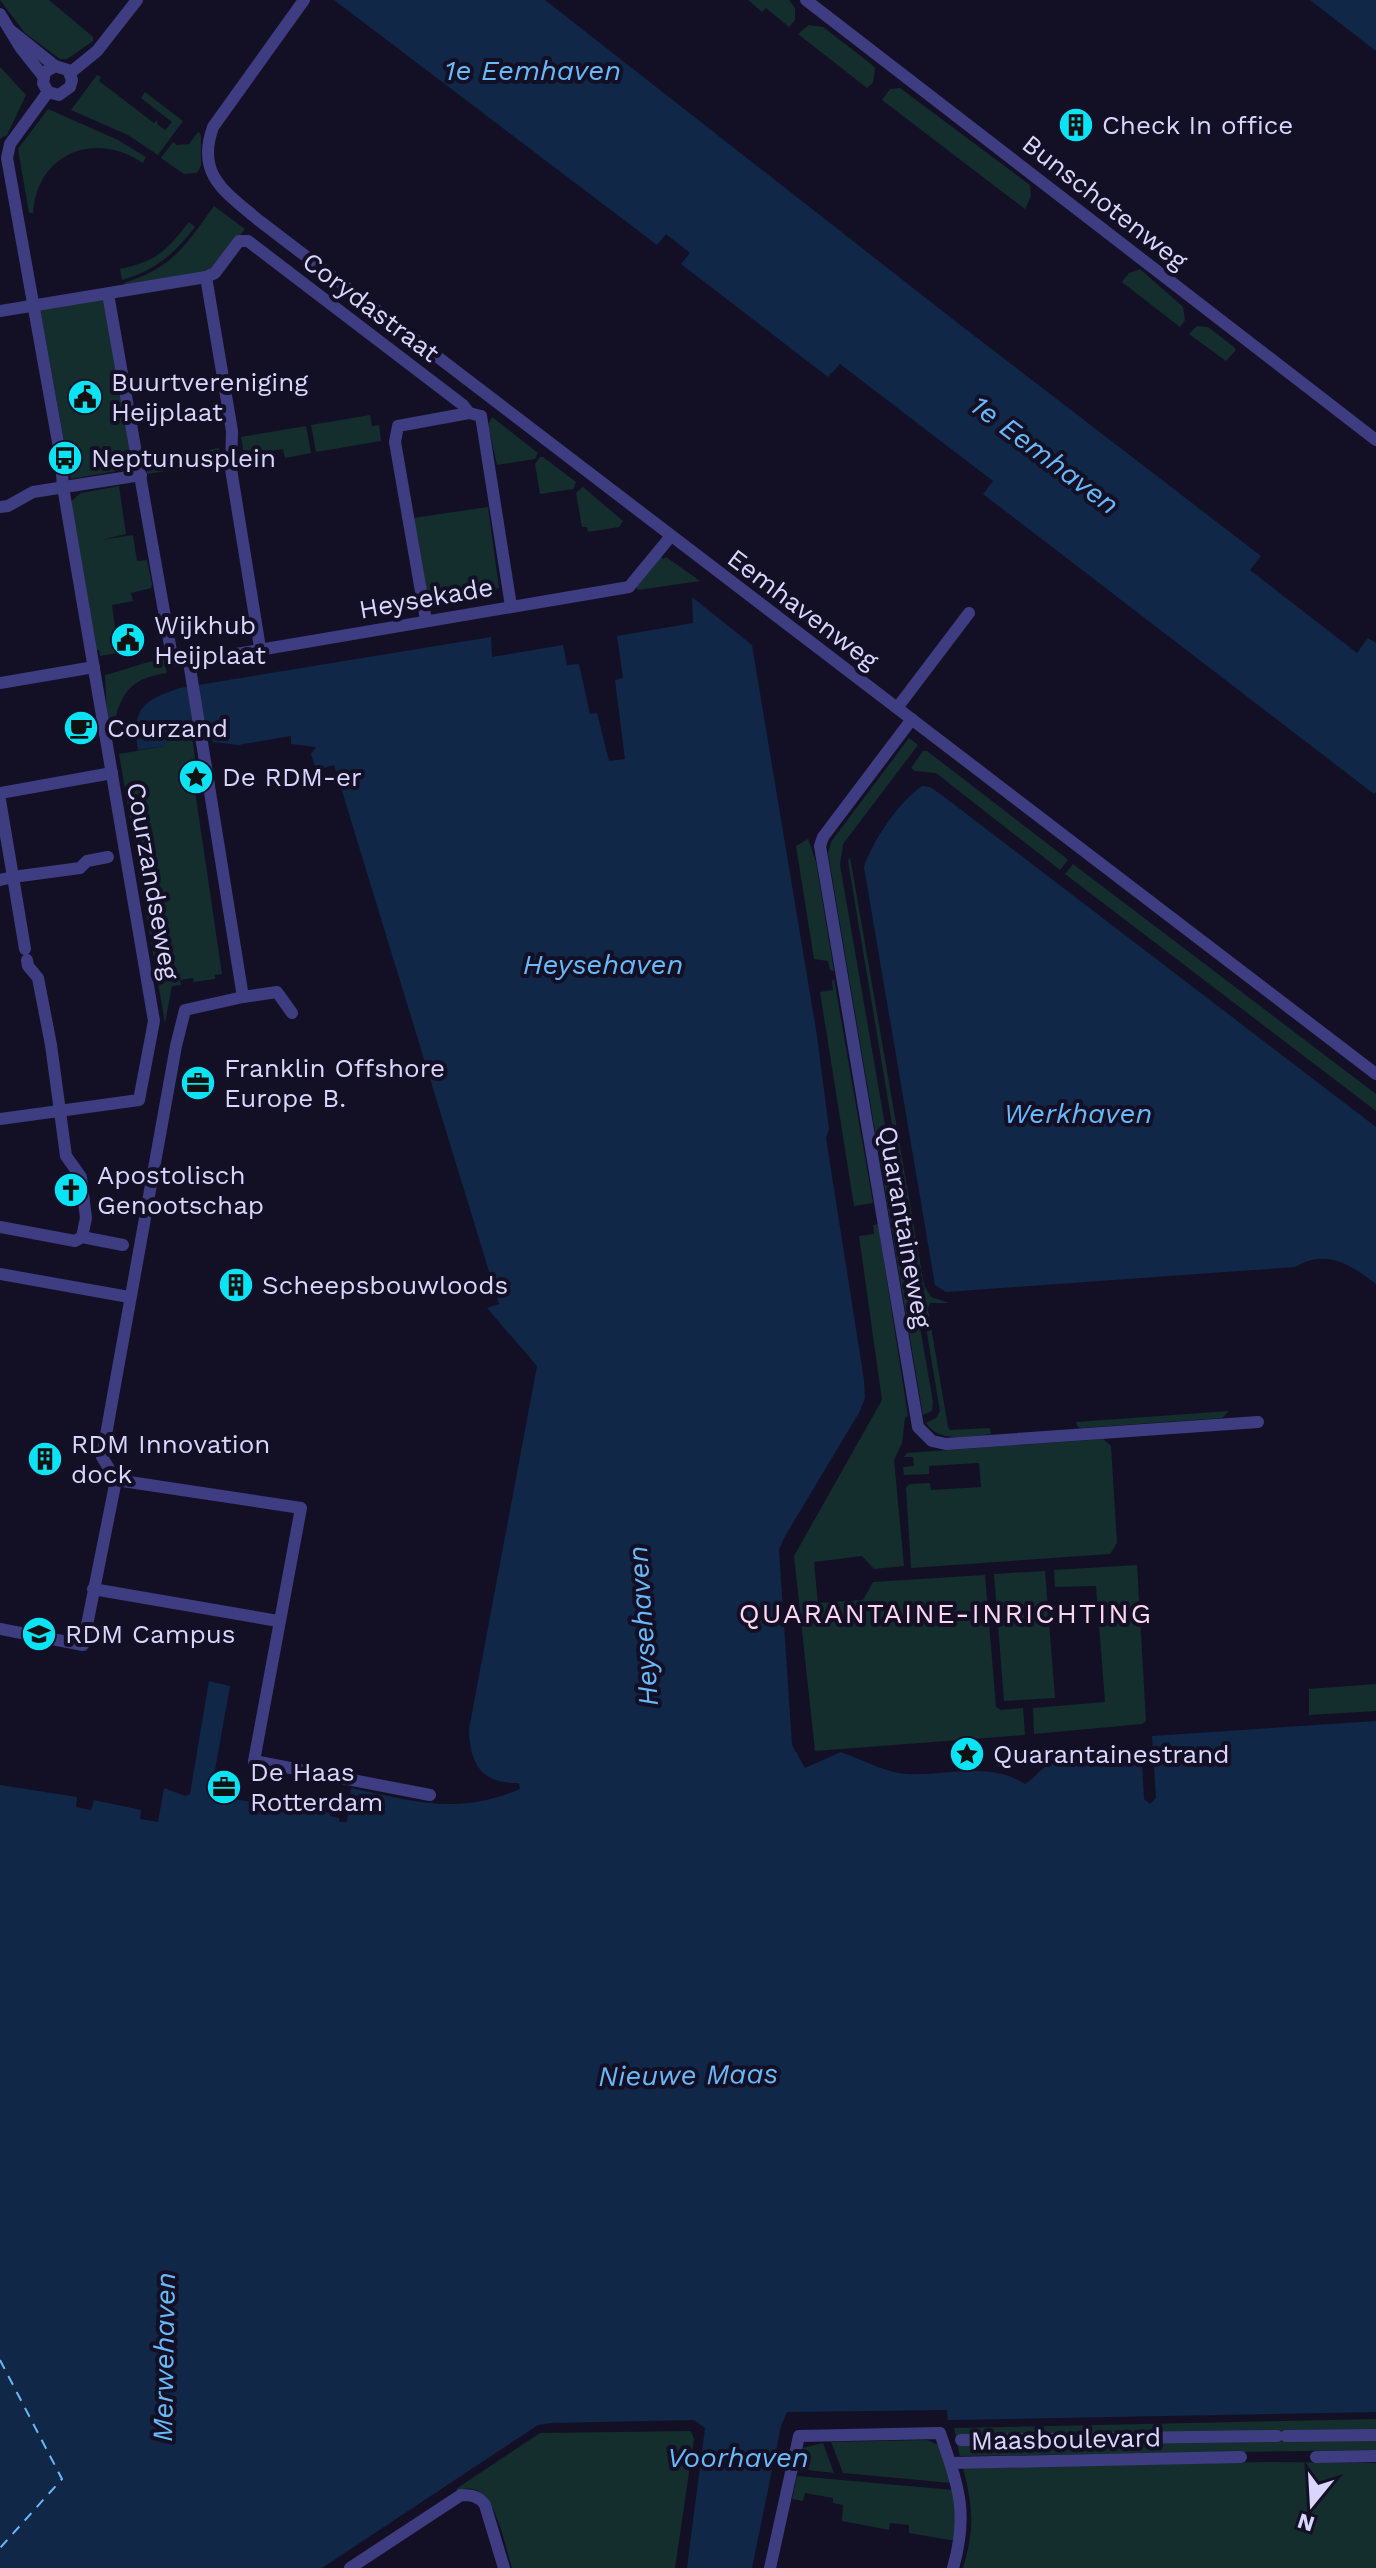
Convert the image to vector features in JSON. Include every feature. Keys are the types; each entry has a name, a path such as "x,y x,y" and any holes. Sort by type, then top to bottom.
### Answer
{"street":[{"path":"70,73 97,51 137,0"},
{"name":"Eemhavenweg","path":"304,0 217,119 208,143 211,171 223,190 1376,1074"},
{"name":"Bunschotenweg","path":"806,0 1376,440"},
{"path":"0,14 43,76 48,92 59,95 68,90 72,80 70,73 62,66 47,69 43,76"},
{"path":"10,30 55,66"},
{"path":"5,145 48,92"},
{"name":"Courzandseweg","path":"5,145 154,1021 139,1100 60,1112"},
{"name":"Corydastraat","path":"206,277 215,273 239,241 244,240 475,415"},
{"path":"0,311 206,277 232,431 231,469 260,648"},
{"path":"108,294 171,651 178,661 189,662 243,997"},
{"path":"426,620 395,442 398,426 475,415 493,400"},
{"path":"475,415 511,606"},
{"path":"0,507 8,506 33,492 141,475"},
{"name":"Heysekade","path":"189,662 629,587 671,536"},
{"path":"897,708 969,613"},
{"path":"0,683 94,667"},
{"name":"Quarantaineweg","path":"912,719 823,837 820,846 918,1427 932,1441 946,1444 1258,1422"},
{"path":"0,793 112,773"},
{"path":"0,800 6,878 28,966 38,978 66,1156 81,1177 86,1218 82,1237"},
{"path":"6,878 80,868 87,861 108,857"},
{"path":"0,1629 83,1645 116,1480 102,1457 129,1297 185,1010 277,992 292,1013"},
{"path":"0,1119 60,1112"},
{"path":"0,1227 75,1241 82,1237 123,1245"},
{"path":"0,1274 129,1297"},
{"path":"116,1480 301,1508 254,1761 430,1795"},
{"path":"93,1589 278,1621"},
{"path":"770,2568 799,2436 940,2433 951,2463"},
{"name":"Maasboulevard","path":"961,2440 1376,2435"},
{"path":"1316,2457 1376,2456"},
{"name":"Maasboulevard","path":"953,2568 962,2535 962,2521 951,2463 1241,2457"},
{"path":"350,2568 461,2495 469,2495 482,2500 485,2505 504,2568"}],"green space":[{"path":"0,0 49,0 93,37 93,41 67,59 60,59 25,33"},
{"path":"748,0 789,0 795,8 795,20 789,27 766,8 762,12"},
{"path":"809,25 823,27 871,64 875,68 873,83 867,88 798,34"},
{"path":"0,67 26,95 7,135 0,139"},
{"path":"97,75 101,77 99,81 154,123 157,120 165,130 172,122 141,98 145,92 183,121 158,155 128,135 71,110"},
{"path":"900,88 1030,185 1031,196 1025,209 882,100 890,89"},
{"path":"48,109 118,140 146,157 143,163 125,153 106,148 88,148 72,153 57,162 45,175 37,192 33,213 29,213 18,149"},
{"path":"198,132 201,135 201,166 197,173 184,174 161,158 173,142 177,145 189,144"},
{"path":"214,206 245,229 213,270 124,287 124,283 155,270 177,254"},
{"path":"189,222 195,227 172,253 155,266 122,280 120,269 160,253"},
{"path":"1140,269 1183,307 1185,320 1180,327 1122,282 1129,273"},
{"path":"104,298 131,458 128,469 71,479 40,309"},
{"path":"1197,326 1208,327 1236,350 1226,361 1189,334"},
{"path":"370,415 372,426 379,425 381,441 316,452 311,425"},
{"path":"492,417 538,453 535,459 497,465 488,425"},
{"path":"306,426 311,453 285,458 283,449 244,455 241,437"},
{"path":"219,448 222,462 147,474 145,461"},
{"path":"540,457 576,482 573,489 540,494 535,464"},
{"path":"119,486 126,534 101,540 133,535 137,561 147,560 152,584 151,588 131,593 133,601 112,605 118,653 100,656 99,650 95,650 70,502 81,493"},
{"path":"583,487 623,521 619,527 588,532 587,527 582,527 576,493"},
{"path":"488,507 499,588 427,601 413,518"},
{"path":"661,557 666,557 700,581 638,590 636,587"},
{"path":"164,659 167,673 148,677 134,685 123,697 116,716 107,719 105,675"},
{"path":"191,729 197,773 203,789 195,791 222,974 215,975 215,979 194,982 193,978 180,980 181,985 172,986 165,1023 119,754 164,746 169,732"},
{"path":"909,738 918,745 843,844 840,865 933,1402 932,1411 923,1415 828,853 831,842"},
{"path":"923,751 1066,858 1068,860 1060,870 936,773 911,768"},
{"path":"808,839 816,862 834,971 830,970 828,961 814,959 796,846"},
{"path":"850,857 924,1285 931,1297 949,1303 930,1303 928,1309 948,1427 950,1430 990,1428 991,1434 947,1436 932,1430 926,1423 936,1418 940,1411 848,861"},
{"path":"1073,864 1376,1094 1376,1111 1065,874"},
{"path":"834,979 873,1203 854,1206 820,992 833,990"},
{"path":"878,1224 908,1416 905,1418 902,1443 894,1460 904,1566 874,1569 862,1556 814,1562 818,1603 863,1600 873,1582 985,1575 996,1707 1001,1710 1023,1708 1025,1735 815,1751 794,1556 882,1400 859,1236 874,1234 873,1225"},
{"path":"1229,1411 1222,1418 1082,1428 1076,1422"},
{"path":"1103,1439 1111,1446 1117,1543 1110,1554 911,1568 906,1487 930,1483 931,1490 981,1487 979,1463 929,1466 929,1474 904,1475 903,1467 914,1466 913,1457 904,1457 907,1453"},
{"path":"1137,1565 1146,1721 1142,1724 1034,1734 1033,1708 1105,1702 1096,1586 1055,1587 1054,1570"},
{"path":"1045,1571 1055,1698 1004,1701 994,1574"},
{"path":"1376,1684 1376,1711 1309,1715 1309,1689"},
{"path":"1376,2419 1376,2431 1354,2432 956,2438 954,2428"},
{"path":"691,2431 694,2439 675,2568 512,2568 496,2514 489,2502 470,2489 456,2489 540,2433"},
{"path":"1376,2439 1376,2450 960,2456 957,2444"},
{"path":"927,2440 939,2445 951,2483 843,2473 831,2442"},
{"path":"823,2443 834,2473 798,2469 803,2448"},
{"path":"1376,2463 1376,2568 963,2568 971,2518 963,2468"},
{"path":"797,2476 953,2490 956,2541 909,2533 909,2525 890,2523 889,2530 842,2521 843,2505 833,2503 833,2498 805,2493 803,2501 792,2499"}],"water":[{"name":"1e Eemhaven","path":"334,0 545,0 1261,556 1250,570 1357,653 1368,638 1376,643 1376,792 1374,794 983,494 993,481 840,364 828,377 681,264 690,253 666,234 657,245"},
{"path":"1310,0 1376,0 1376,51"},
{"path":"692,597 752,645 817,1036 829,1129 826,1138 864,1380 865,1398 860,1411 779,1550 792,1745 805,1768 841,1752 899,1773 982,1771 1011,1777 1025,1784 1046,1766 1061,1759 1084,1755 1107,1756 1142,1763 1144,1799 1150,1804 1156,1798 1152,1736 1376,1721 1376,2412 948,2420 947,2410 787,2412 781,2426 752,2568 687,2568 705,2428 694,2420 538,2425 322,2568 0,2568 0,1785 77,1797 76,1807 91,1810 94,1800 141,1810 140,1819 158,1822 164,1788 185,1796 190,1794 209,1681 230,1686 210,1798 214,1801 223,1797 252,1802 253,1799 330,1813 330,1816 339,1818 339,1822 347,1822 351,1788 436,1804 476,1802 520,1789 519,1783 495,1780 480,1770 472,1752 469,1729 537,1366 487,1308 499,1304 334,765 316,770 311,754 316,747 291,744 291,736 238,745 213,742 209,726 170,732 171,739 164,746 138,750 138,716 149,702 180,688 491,637 492,657 563,645 567,665 579,664 590,714 597,713 609,761 625,759 615,680 623,678 617,636 693,623"},
{"name":"Werkhaven","path":"922,786 930,787 943,796 1376,1127 1376,1284 1348,1265 1318,1259 1295,1267 946,1292 935,1285 864,867 888,822"}],"ferry route":[{"path":"0,2360 62,2479 0,2548"}],"place":[{"name":"Check In office","path":"1076,125"},
{"name":"Buurtvereniging Heijplaat","path":"85,397"},
{"name":"Neptunusplein","path":"65,458"},
{"name":"Wijkhub Heijplaat","path":"128,640"},
{"name":"Courzand","path":"81,728"},
{"name":"De RDM-er","path":"196,777"},
{"name":"Franklin Offshore Europe B.","path":"198,1083"},
{"name":"Apostolisch Genootschap","path":"71,1190"},
{"name":"Scheepsbouwloods","path":"236,1285"},
{"name":"RDM Innovation dock","path":"45,1459"},
{"name":"RDM Campus","path":"39,1634"},
{"name":"Quarantainestrand","path":"967,1754"},
{"name":"De Haas Rotterdam","path":"224,1787"}],"district":[{"name":"QUARANTAINE-INRICHTING","path":"946,1613"}],"water label":[{"name":"Heysehaven","path":"603,964"},
{"name":"Heysehaven","path":"643,1626"},
{"name":"Nieuwe Maas","path":"688,2075"},
{"name":"Merwehaven","path":"164,2357"},
{"name":"Voorhaven","path":"738,2457"}]}
